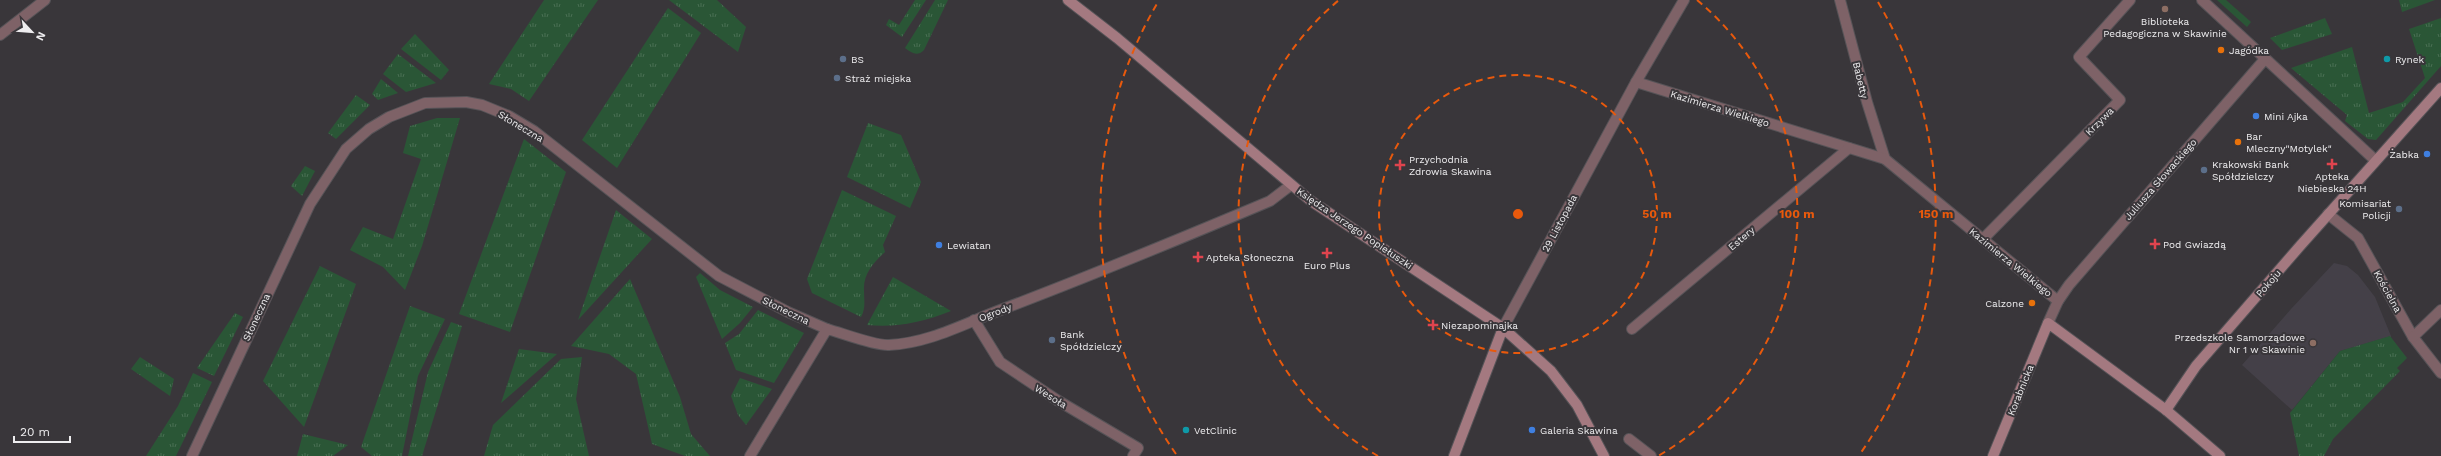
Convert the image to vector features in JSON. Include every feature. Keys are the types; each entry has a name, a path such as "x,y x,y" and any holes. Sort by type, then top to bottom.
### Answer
{"street":[{"path":"0,35 45,0"},
{"name":"Księdza Jerzego Popiełuszki","path":"1068,0 1130,48 1310,201 1503,328 1551,371 1577,406 1604,456"},
{"name":"29 Listopada","path":"1454,456 1503,328 1636,82 1684,0"},
{"name":"Babetty","path":"1840,0 1866,102 1885,159"},
{"name":"Krzywa","path":"1983,240 2120,100 2079,57 2130,0"},
{"path":"2202,0 2375,160 2441,88"},
{"name":"Juliusza Słowackiego","path":"2058,301 2265,59"},
{"name":"Kazimierza Wielkiego","path":"1636,82 1885,159 2058,301 2048,324"},
{"name":"Słoneczna","path":"192,456 310,204 346,149 369,129 389,117 426,104 466,102 482,105 509,116 534,131 719,276 788,312 827,329"},
{"name":"Estery","path":"1632,329 1849,148"},
{"name":"Pokoju","path":"2166,410 2196,366 2375,160"},
{"name":"Ogrody","path":"827,329 887,345 917,342 943,334 974,320 1094,275 1270,201 1291,185"},
{"name":"Kościelna","path":"2328,214 2358,238 2413,337 2441,373"},
{"path":"2413,337 2441,310"},
{"name":"Wesoła","path":"974,320 1000,362 1056,400 1138,448 1133,456"},
{"path":"2048,324 2166,410 2220,456"},
{"name":"Korabnicka","path":"1993,456 2048,324"},
{"path":"750,456 827,329"},
{"path":"1629,439 1651,456"}],"shaded area":[{"name":"Przedszkole Samorządowe Nr 1 w Skawinie","path":"2334,263 2347,266 2358,275 2375,297 2391,336 2340,351 2292,410 2242,365"}],"green space":[{"path":"544,0 598,0 529,101 511,89 489,84"},
{"path":"669,0 717,0 746,27 738,52"},
{"path":"915,0 926,0 902,37 886,25 889,19 899,25"},
{"path":"935,0 948,0 924,50 917,54 912,53 905,48"},
{"path":"2217,0 2226,0 2251,22 2247,27"},
{"path":"2399,0 2435,0 2402,12"},
{"path":"668,8 701,33 617,168 582,140"},
{"path":"2325,18 2332,34 2282,50 2270,38"},
{"path":"2441,18 2441,66 2376,140 2368,139 2345,121 2347,115 2291,68 2352,47 2369,113 2403,102 2425,78 2409,29"},
{"path":"415,34 449,70 441,80 401,49"},
{"path":"398,54 436,83 406,92 383,74"},
{"path":"381,79 398,93 378,100 372,94"},
{"path":"356,95 370,105 336,139 328,133"},
{"path":"437,118 460,118 422,246 405,290 383,267 350,250 363,227 393,239 421,159 403,153 410,126"},
{"path":"868,123 901,135 921,182 910,208 847,177"},
{"path":"524,139 566,172 510,332 459,314"},
{"path":"305,166 315,171 302,196 291,186"},
{"path":"842,190 896,216 883,245 885,252 873,264 865,279 864,307 861,317 812,293 807,279"},
{"path":"616,210 652,239 578,320"},
{"path":"320,266 356,284 304,427 263,381"},
{"path":"700,273 720,290 753,307 740,323 722,339 696,277"},
{"path":"893,277 951,311 930,318 899,325 867,325"},
{"path":"630,279 680,397 691,434 710,456 685,456 652,444 636,374 609,354 571,346"},
{"path":"410,306 445,319 418,376 402,456 372,456 361,447"},
{"path":"758,310 804,333 774,383 736,370 725,343 739,334"},
{"path":"235,313 243,317 214,376 197,368"},
{"path":"451,322 462,326 422,456 408,456 428,372"},
{"path":"2390,336 2407,358 2397,368 2400,371 2333,439 2324,456 2299,456 2290,413 2340,351"},
{"path":"519,349 557,354 501,403"},
{"path":"140,357 174,379 170,396 131,369"},
{"path":"582,357 576,399 589,456 484,456 493,425 561,359"},
{"path":"193,373 212,382 176,456 146,456 178,406"},
{"path":"740,378 772,389 746,425 738,415 731,396"},
{"path":"303,434 348,445 333,456 297,456"}],"place":[{"name":"Biblioteka Pedagogiczna w Skawinie","path":"2165,9"},
{"name":"Jagódka","path":"2221,50"},
{"name":"BS","path":"843,59"},
{"name":"Rynek","path":"2387,59"},
{"name":"Straż miejska","path":"837,78"},
{"name":"Mini Ajka","path":"2256,116"},
{"name":"Bar Mleczny\"Motylek\"","path":"2238,142"},
{"name":"Żabka","path":"2427,154"},
{"name":"Apteka Niebieska 24H","path":"2332,164"},
{"name":"Przychodnia Zdrowia Skawina","path":"1400,165"},
{"name":"Krakowski Bank Spółdzielczy","path":"2204,170"},
{"name":"Komisariat Policji","path":"2399,209"},
{"name":"Pod Gwiazdą","path":"2155,244"},
{"name":"Lewiatan","path":"939,245"},
{"name":"Euro Plus","path":"1327,253"},
{"name":"Apteka Słoneczna","path":"1198,257"},
{"name":"Calzone","path":"2032,303"},
{"name":"Niezapominajka","path":"1433,325"},
{"name":"Bank Spółdzielczy","path":"1052,340"},
{"name":"Przedszkole Samorządowe Nr 1 w Skawinie","path":"2313,343"},
{"name":"VetClinic","path":"1186,430"},
{"name":"Galeria Skawina","path":"1532,430"}]}
